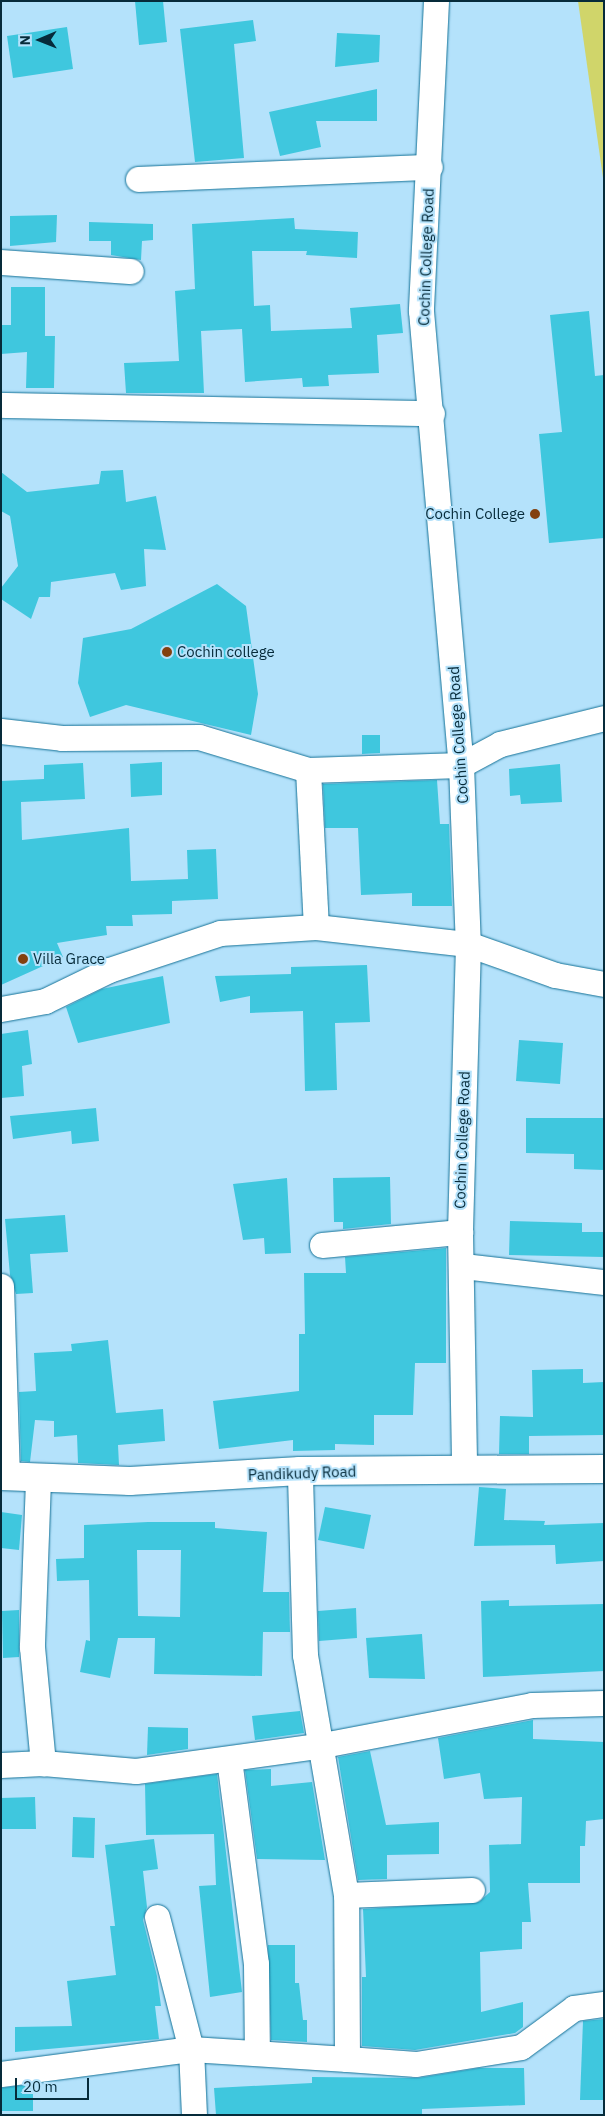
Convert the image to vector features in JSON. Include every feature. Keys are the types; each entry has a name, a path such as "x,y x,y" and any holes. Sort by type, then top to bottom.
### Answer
{"street":[{"name":"Cochin College Road","path":"436,1 430,167 421,311 432,413 461,765 468,944 460,1232 463,1266 464,1470"},
{"path":"138,179 430,167"},
{"path":"1,262 131,271"},
{"path":"1,405 432,413"},
{"path":"1,731 62,738 199,736 308,770 461,765 500,744 604,718"},
{"path":"308,770 316,926"},
{"path":"1,1009 46,1001 109,970 220,933 316,926 468,944 555,975 604,984"},
{"path":"322,1245 460,1232"},
{"path":"463,1266 604,1282"},
{"path":"1,1286 4,1476"},
{"name":"Pandikudy Road","path":"4,1476 38,1480 130,1481 300,1471 604,1469"},
{"path":"300,1471 304,1655 323,1745 346,1895 347,2059"},
{"path":"38,1480 32,1647 43,1762"},
{"path":"1,1765 43,1762 136,1771 323,1745 532,1705 604,1703"},
{"path":"228,1759 256,1964 257,2053"},
{"path":"346,1895 472,1890"},
{"path":"157,1917 191,2049 194,2115"},
{"path":"1,2074 191,2049 416,2064 521,2048 574,2008 604,2004"}],"green space":[{"path":"578,1 604,1 604,185"}],"building":[{"path":"135,1 163,1 167,42 139,45"},
{"path":"253,20 256,41 234,44 244,158 195,162 180,29"},
{"path":"67,27 73,69 13,78 7,36"},
{"path":"337,33 380,35 379,62 335,67"},
{"path":"377,89 377,121 316,121 321,147 280,156 269,112"},
{"path":"57,215 56,242 10,246 10,216"},
{"path":"294,218 295,229 358,232 357,258 306,255 307,251 252,251 254,306 270,305 271,331 352,328 350,308 400,304 403,333 377,335 379,373 328,375 329,386 303,387 302,378 245,382 242,329 201,331 204,393 126,393 124,363 179,361 175,291 195,289 192,224"},
{"path":"89,222 153,224 153,240 142,241 141,260 111,255 111,241 89,241"},
{"path":"11,287 45,287 45,336 55,336 54,388 26,388 27,352 1,354 1,325 11,325"},
{"path":"589,311 595,376 604,375 604,538 549,543 539,434 562,432 550,315"},
{"path":"123,470 126,502 156,496 166,550 144,549 146,586 121,590 115,573 51,582 50,597 39,597 31,619 1,599 1,588 18,566 10,516 1,511 1,472 27,492 99,484 101,471"},
{"name":"Cochin college","path":"217,584 246,606 258,694 251,735 126,705 90,717 78,683 83,638 131,629"},
{"path":"362,735 380,735 380,753 362,754"},
{"path":"162,762 162,795 131,797 130,764"},
{"path":"83,763 85,799 21,802 22,840 129,828 131,881 188,879 187,850 216,849 218,899 172,901 172,914 132,915 133,926 106,926 107,935 57,943 63,957 1,985 1,781 44,779 44,765"},
{"path":"560,764 562,802 521,804 520,795 510,796 509,769"},
{"path":"437,780 440,824 449,824 452,906 412,906 412,893 361,895 358,828 325,828 323,784"},
{"path":"367,965 370,1022 335,1023 337,1090 305,1091 303,1011 250,1013 250,996 220,1002 215,976 291,974 291,967"},
{"path":"163,976 170,1023 78,1043 66,1007 102,989"},
{"path":"28,1030 32,1064 22,1066 24,1096 1,1098 1,1034"},
{"path":"519,1040 563,1043 560,1084 516,1081"},
{"path":"96,1108 99,1141 72,1144 71,1131 13,1139 10,1116"},
{"path":"526,1118 604,1118 604,1170 574,1169 574,1154 526,1153"},
{"path":"390,1177 391,1224 343,1229 343,1222 334,1222 333,1178"},
{"path":"287,1178 291,1253 265,1254 264,1238 243,1240 233,1184"},
{"path":"65,1215 68,1252 30,1254 33,1293 16,1294 10,1275 5,1219"},
{"path":"510,1221 582,1223 582,1232 604,1232 604,1257 509,1255"},
{"path":"446,1248 446,1363 415,1363 413,1415 374,1415 374,1445 335,1444 335,1450 293,1451 293,1440 219,1449 213,1401 299,1391 299,1334 305,1334 304,1273 346,1273 345,1257"},
{"path":"108,1340 116,1413 163,1409 165,1441 118,1445 119,1465 78,1463 77,1435 54,1437 54,1421 35,1420 30,1462 21,1461 19,1392 36,1391 34,1353 72,1351 71,1344"},
{"path":"583,1369 583,1383 604,1382 604,1435 529,1436 529,1454 499,1454 500,1416 533,1417 532,1370"},
{"path":"479,1487 506,1489 504,1520 545,1521 544,1525 604,1523 604,1561 556,1564 555,1545 474,1546"},
{"path":"325,1507 371,1515 364,1549 318,1540"},
{"path":"1,1512 22,1515 19,1550 1,1548"},
{"path":"148,1522 215,1522 215,1528 267,1532 263,1592 289,1592 290,1632 263,1632 262,1676 154,1674 155,1638 118,1638 110,1678 80,1672 86,1640 90,1641 89,1580 57,1581 56,1559 84,1558 84,1525","holes":["137,1550 181,1550 180,1617 138,1616"]},
{"path":"509,1600 509,1606 604,1604 604,1671 483,1677 481,1601"},
{"path":"356,1608 357,1638 319,1641 318,1611"},
{"path":"19,1610 19,1657 3,1658 2,1611"},
{"path":"422,1634 425,1679 369,1678 366,1638"},
{"path":"300,1711 304,1733 255,1740 252,1716"},
{"path":"533,1720 533,1739 604,1742 604,1819 586,1821 585,1846 580,1846 580,1883 528,1883 531,1922 522,1922 522,1949 480,1952 481,2012 523,2002 523,2027 515,2033 415,2050 362,2046 362,1977 366,1977 363,1909 479,1902 490,1892 489,1845 521,1844 522,1797 484,1799 480,1773 444,1779 438,1738"},
{"path":"148,1727 188,1728 188,1749 147,1755"},
{"path":"370,1751 386,1825 439,1822 439,1854 387,1855 387,1879 358,1880 338,1757"},
{"path":"271,1769 271,1786 312,1782 325,1860 257,1859 245,1770"},
{"path":"217,1774 242,1992 210,1997 199,1886 216,1885 214,1834 146,1835 145,1784"},
{"path":"35,1797 36,1829 1,1829 1,1798"},
{"path":"73,1817 95,1818 94,1858 72,1857"},
{"path":"154,1839 158,1869 143,1871 147,1907 143,1920 157,1976 161,2006 155,2006 159,2039 15,2052 15,2027 72,2026 67,1981 116,1975 110,1926 115,1926 105,1845"},
{"path":"268,1945 295,1945 295,1983 299,1983 303,2020 307,2020 307,2042 271,2040"},
{"path":"604,2019 604,2100 580,2100 583,2021"},
{"path":"479,2068 524,2068 525,2105 422,2109 422,2115 216,2115 214,2088 312,2083 312,2077 418,2078"},
{"path":"33,2084 33,2111 1,2111 1,2088"}],"place":[{"name":"Cochin College","path":"535,514"},
{"name":"Cochin college","path":"167,652"},
{"name":"Villa Grace","path":"23,959"}]}
